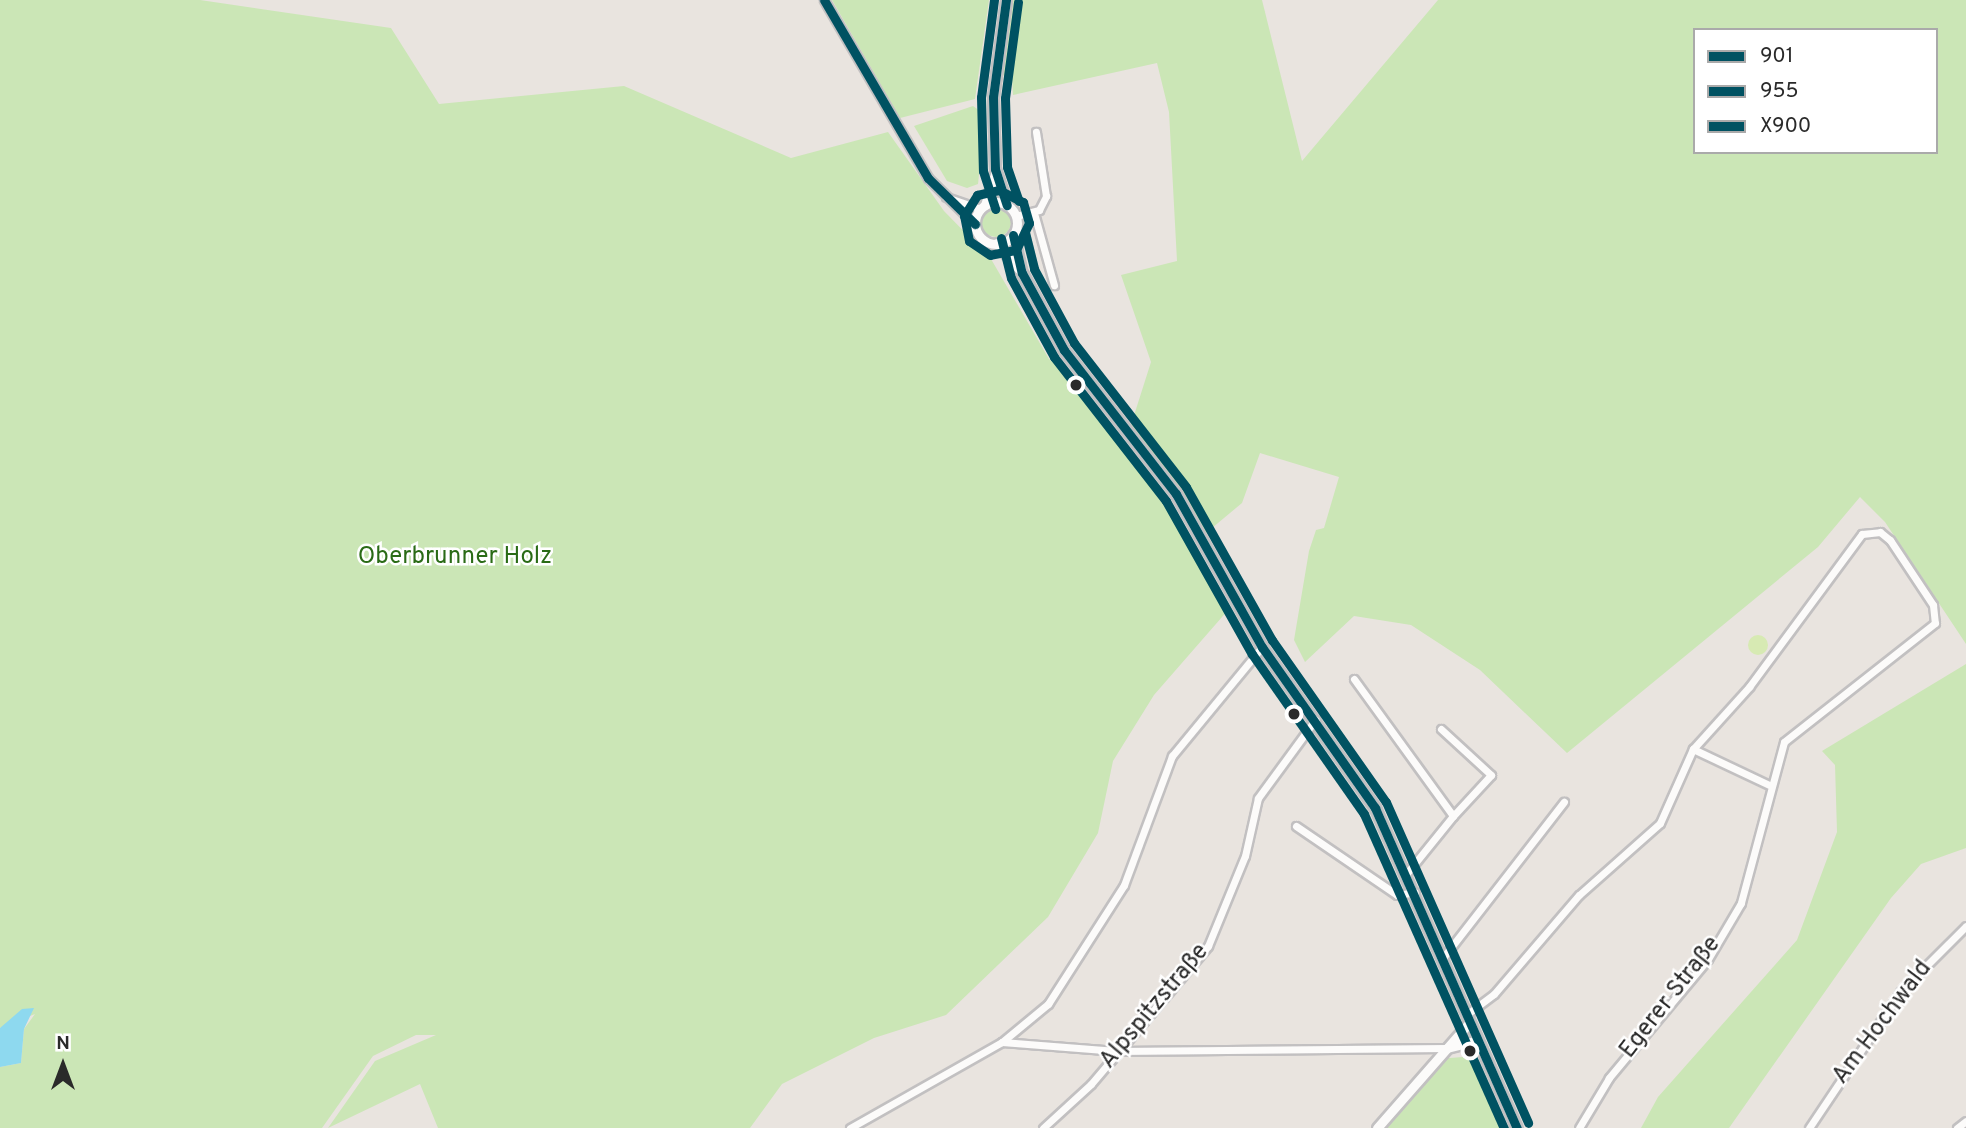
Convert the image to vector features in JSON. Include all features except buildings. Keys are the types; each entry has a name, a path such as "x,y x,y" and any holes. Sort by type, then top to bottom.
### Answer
{"street":[{"path":"824,0 945,197 975,224 982,238 998,243 1022,273 1090,389 1175,494 1262,647 1358,780 1407,873 1475,1041 1517,1128"},
{"path":"1006,0 994,141 995,169 1007,205 1016,216 1013,235 1022,273"},
{"path":"1016,216 1034,213 1046,196 1036,132"},
{"path":"975,224 995,169"},
{"path":"945,197 983,207 1007,205"},
{"path":"1034,213 1054,285"},
{"path":"998,243 1013,235"},
{"name":"Egerer Straße","path":"1579,1128 1609,1078 1708,959 1741,903 1758,856 1769,785 1784,742 1935,623 1933,605 1880,532 1862,534 1827,575 1693,749"},
{"path":"850,1128 1002,1042 1048,1004 1072,972 1124,885 1172,757 1262,647"},
{"path":"1354,678 1453,816"},
{"name":"Alpspitzstraße","path":"1042,1128 1117,1051 1208,946 1245,856 1258,798 1315,720"},
{"path":"1407,873 1453,816 1491,775 1441,729"},
{"path":"1377,1128 1447,1048 1467,1019 1494,994 1579,895 1660,823 1693,749 1769,785"},
{"path":"1442,958 1564,802"},
{"path":"1296,826 1397,895 1415,892"},
{"name":"Am Hochwald","path":"1809,1128 1900,992 1966,926"},
{"path":"1002,1042 1117,1051 1447,1048 1475,1041"},
{"path":"1957,1128 1966,1121"}],"green space":[{"name":"Oberbrunner Holz","path":"0,0 200,0 391,28 439,104 624,86 791,158 888,132 944,211 991,259 1049,359 1069,375 1170,507 1229,609 1154,695 1113,761 1098,833 1048,917 946,1015 874,1038 782,1084 750,1128 438,1128 420,1084 328,1128 375,1061 436,1035 416,1035 373,1056 322,1128 0,1128 0,1067 21,1063 24,1029 35,1014 0,1028"},
{"path":"832,0 989,0 975,99 900,118"},
{"path":"1011,0 1262,0 1302,161 1438,0 1966,0 1966,644 1885,522 1860,497 1818,547 1567,753 1480,670 1411,625 1354,616 1305,662 1294,640 1309,551 1316,530 1324,528 1339,477 1260,453 1242,503 1206,533 1130,428 1151,362 1121,275 1177,261 1169,112 1157,63 1013,95 1012,79 1000,74"},
{"path":"973,106 980,111 979,175 978,184 967,188 947,181 914,126"},
{"path":"996,207 1007,211 1011,222 1007,233 996,237 985,233 981,222 985,211"},
{"path":"1758,635 1765,638 1768,645 1765,652 1758,655 1751,652 1748,645 1751,638"},
{"path":"1966,664 1966,848 1921,864 1891,898 1729,1128 1641,1128 1658,1097 1797,940 1837,832 1835,765 1822,751"},
{"path":"1475,1058 1508,1128 1377,1128 1436,1059"}],"water":[{"path":"34,1008 24,1029 21,1063 0,1067 0,1028 22,1009"}],"transit line":[{"name":"901","path":"824,0 928,178 975,224"},
{"name":"955","path":"994,0 981,97 983,171 995,209"},
{"name":"901","path":"1006,0 993,97 995,169 1007,205"},
{"name":"X900","path":"1018,2 1005,98 1007,167 1019,201"},
{"name":"955","path":"1015,250 990,255 969,241 964,216 977,195 999,190 1023,202 1029,223 1017,248"},
{"name":"X900","path":"1025,232 1034,269 1074,343 1186,487 1272,640 1386,802 1528,1123"},
{"name":"901","path":"1013,235 1022,273 1064,350 1176,494 1262,647 1375,808 1517,1128"},
{"name":"955","path":"1001,238 1011,278 1054,357 1166,501 1252,654 1364,814 1504,1128"}]}
